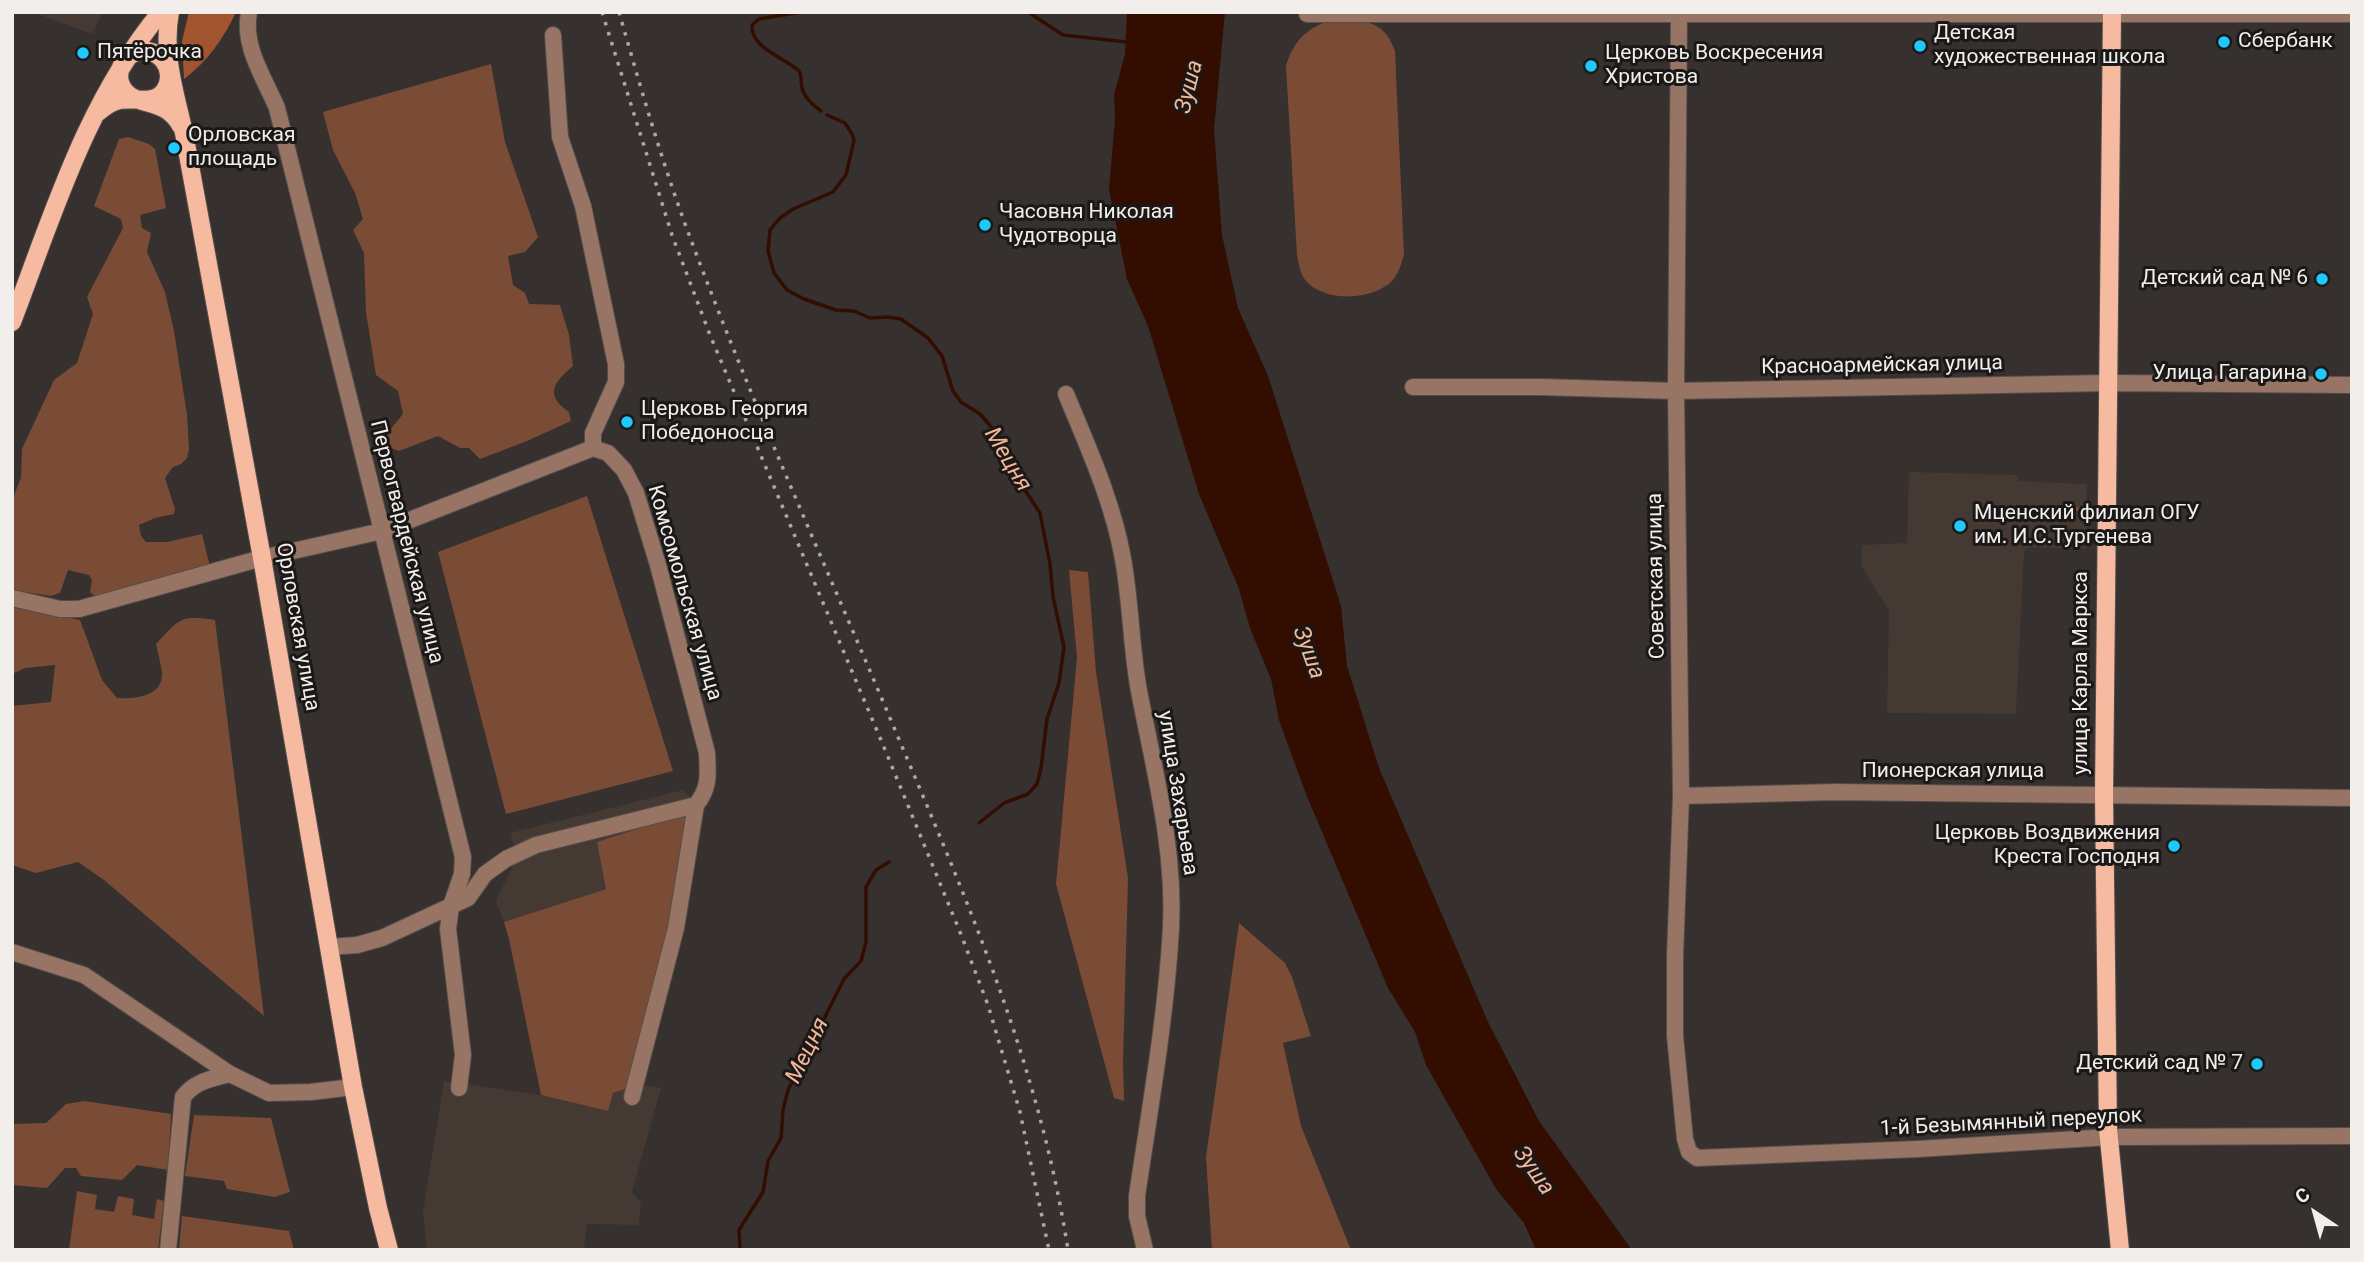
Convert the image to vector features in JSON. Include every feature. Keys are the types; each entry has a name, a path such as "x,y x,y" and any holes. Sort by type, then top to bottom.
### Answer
{"main road":[{"path":"12,322 86,130 123,62 160,12"},
{"name":"Орловская улица","path":"170,12 166,32 170,73 183,129 262,558 353,1087 378,1208 390,1250"},
{"name":"улица Карла Маркса","path":"2112,13 2104,795 2109,1137 2120,1250"},
{"path":"86,130 97,113 106,106 120,100 136,100 147,101 163,93 170,73 166,62 149,51 138,52 123,62 119,74 120,84 127,94 136,100 167,109 174,114 183,129"}],"street":[{"name":"Первогвардейская улица","path":"249,12 248,38 277,108 463,858 462,874 451,906 448,929 463,1055 459,1088"},
{"name":"Советская улица","path":"1679,13 1676,391 1681,796 1675,1036 1685,1139"},
{"path":"1307,14 2352,14"},
{"path":"12,598 60,609 79,609 262,558 382,531 593,448 593,433 616,382 616,364 583,206 560,137 553,35"},
{"name":"Красноармейская улица","path":"1413,387 1676,391 2108,383 2352,385"},
{"name":"улица Захарьева","path":"1066,394 1104,486 1123,558 1138,686 1164,822 1171,876 1171,927 1163,1017 1137,1196 1137,1216 1145,1250"},
{"name":"Комсомольская улица","path":"593,448 608,453 624,470 636,493 658,565 707,753 709,778 705,794 696,805 676,928 632,1097"},
{"name":"Пионерская улица","path":"1681,796 1835,793 2352,797"},
{"path":"329,947 357,945 382,938 468,898 485,874 506,859 536,845 696,805"},
{"path":"12,952 84,975 230,1074 269,1093 353,1087"},
{"path":"168,1250 183,1097 190,1088 202,1081 230,1074"},
{"name":"1-й Безымянный переулок","path":"1685,1139 1689,1152 1697,1158 2109,1137 2352,1136"}],"shaded area":[{"path":"32,12 103,12 92,34"},
{"path":"189,12 236,12 214,49 184,79 182,41"},
{"path":"1328,21 1360,21 1377,26 1390,40 1395,51 1404,255 1392,281 1375,291 1355,296 1333,295 1314,288 1302,275 1297,255 1286,66 1292,50 1301,38"},
{"path":"491,64 505,142 538,237 525,252 508,256 513,285 525,293 529,304 560,305 569,335 573,366 557,383 554,394 561,406 569,412 571,421 480,459 469,448 460,448 438,436 399,451 379,443 403,414 398,391 376,375 366,312 364,253 353,230 363,219 355,193 333,150 323,112"},
{"path":"128,137 149,144 155,149 166,208 140,215 142,228 151,233 147,252 165,292 174,331 187,415 189,449 187,458 173,467 165,478 175,509 174,514 139,525 141,536 146,542 167,542 202,534 210,567 95,596 90,592 92,580 89,575 68,570 60,593 51,596 12,590 12,500 21,478 22,449 54,380 77,363 93,314 87,297 123,228 121,219 94,206 119,139"},
{"path":"1909,472 2017,475 2018,481 2087,484 2086,549 2029,547 2024,551 2016,714 1887,713 1889,611 1861,565 1862,545 1907,543"},
{"path":"587,496 673,771 506,814 438,552"},
{"path":"2020,506 2082,507 2082,511 2020,511"},
{"path":"1069,570 1088,572 1096,672 1128,878 1124,1101 1114,1098 1056,884 1077,658"},
{"path":"12,606 80,620 102,680 117,698 139,697 158,687 162,673 156,644 176,624 194,618 215,620 264,1016 104,880 78,862 36,873 12,865 12,706 51,702 55,665 25,668 12,674"},
{"path":"683,790 702,808 606,889 504,922 496,901 517,856 510,833"},
{"path":"702,808 640,1084 613,1093 608,1111 541,1095 504,922 606,889 597,842"},
{"path":"1239,923 1285,963 1292,977 1311,1036 1283,1043 1301,1126 1351,1250 1212,1250 1206,1157"},
{"path":"444,1081 541,1095 608,1111 613,1093 640,1084 661,1088 632,1192 641,1203 639,1225 587,1224 584,1250 427,1250 423,1212"},
{"path":"84,1101 171,1114 168,1170 137,1165 122,1180 81,1176 76,1168 65,1168 47,1188 12,1185 12,1124 46,1123 66,1104"},
{"path":"194,1115 271,1118 290,1192 275,1197 227,1189 224,1181 185,1176"},
{"path":"77,1191 97,1195 95,1209 114,1212 118,1196 134,1199 132,1215 154,1219 157,1199 164,1201 158,1250 69,1250"},
{"path":"182,1216 289,1231 294,1250 179,1250"}],"water":[{"name":"Зуша","path":"1127,12 1225,12 1214,130 1222,235 1238,308 1268,376 1341,606 1347,666 1379,768 1488,1022 1539,1121 1632,1250 1536,1250 1524,1223 1496,1189 1426,1065 1415,1032 1388,988 1306,794 1279,720 1271,679 1250,628 1239,589 1199,494 1148,326 1127,279 1109,189 1115,119 1114,95 1125,54"}],"waterway":[{"name":"Мецня","path":"801,12 759,19 752,25 753,33 770,52 799,71 805,95 821,111"},
{"name":"Мецня","path":"1028,12 1063,35 1127,42"},
{"name":"Мецня","path":"827,115 845,123 854,140 846,175 833,192 793,209 780,218 770,230 768,251 774,273 787,290 804,299 836,310 854,311 870,318 901,319 928,338 942,356 953,391 961,402 980,414 993,429 1008,464 1040,513 1064,647 1059,683 1047,719 1037,784 1028,794 1004,803 979,823"},
{"name":"Мецня","path":"740,1250 739,1230 763,1192 768,1161 781,1138 788,1090 844,979 861,961 866,942 866,887 876,870 889,862"}],"railway":[{"path":"602,12 672,235 710,335 886,752 988,1005 1020,1112 1049,1250"},
{"path":"619,12 666,169 707,283 782,467 943,843 994,975 1038,1109 1068,1250"}],"place":[{"name":"Сбербанк","path":"2224,42"},
{"name":"Детская художественная школа","path":"1920,46"},
{"name":"Пятёрочка","path":"83,53"},
{"name":"Церковь Воскресения Христова","path":"1591,66"},
{"name":"Орловская площадь","path":"174,148"},
{"name":"Часовня Николая Чудотворца","path":"985,225"},
{"name":"Детский сад № 6","path":"2322,279"},
{"name":"Улица Гагарина","path":"2321,374"},
{"name":"Церковь Георгия Победоносца","path":"627,422"},
{"name":"Мценский филиал ОГУ им. И.С.Тургенева","path":"1960,526"},
{"name":"Церковь Воздвижения Креста Господня","path":"2174,846"},
{"name":"Детский сад № 7","path":"2257,1064"}]}
